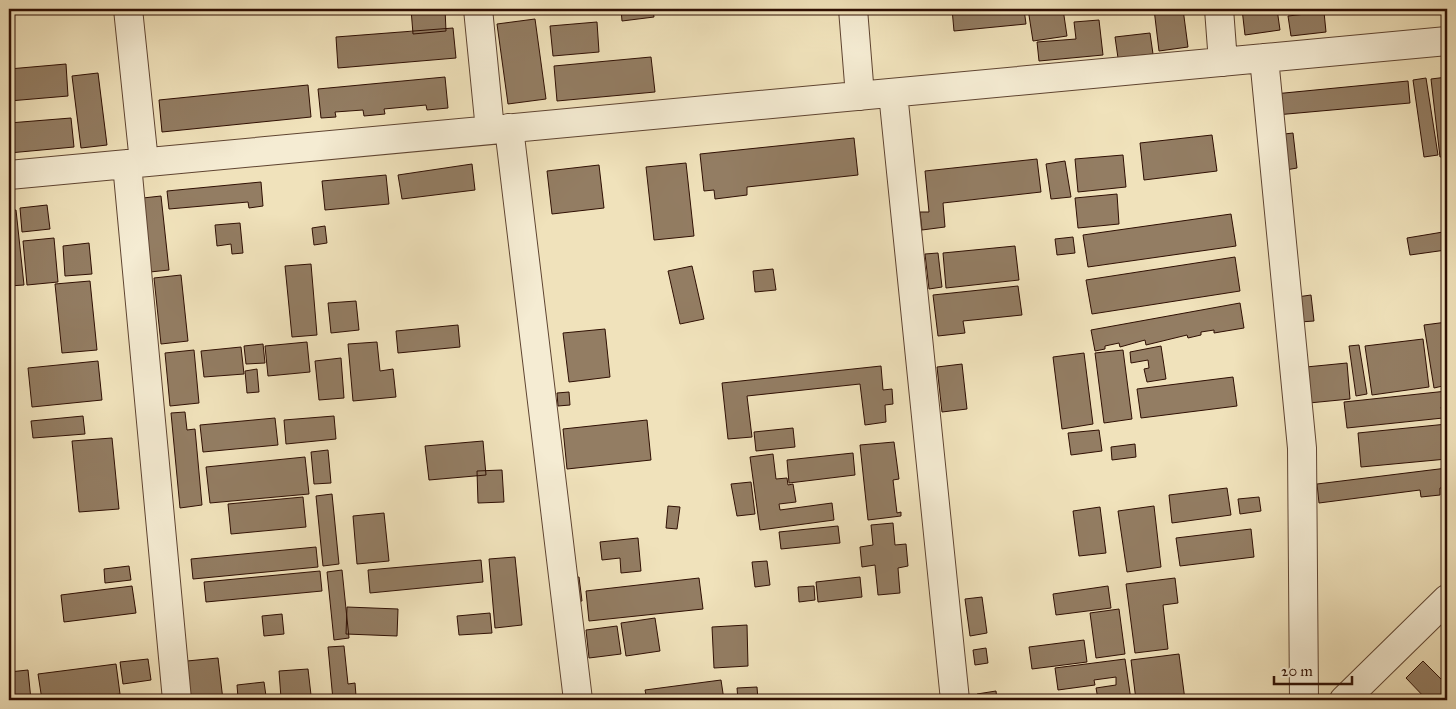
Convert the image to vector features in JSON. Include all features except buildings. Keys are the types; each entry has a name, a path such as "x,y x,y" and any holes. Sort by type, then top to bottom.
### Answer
{"street":[{"path":"128,9 136,163 177,700"},
{"path":"478,9 500,129 578,700"},
{"path":"852,9 860,96"},
{"path":"1218,9 1223,62"},
{"path":"9,174 1447,41"},
{"path":"1264,58 1302,448 1304,700"},
{"path":"893,93 955,700"},
{"path":"1344,700 1447,599"}]}
